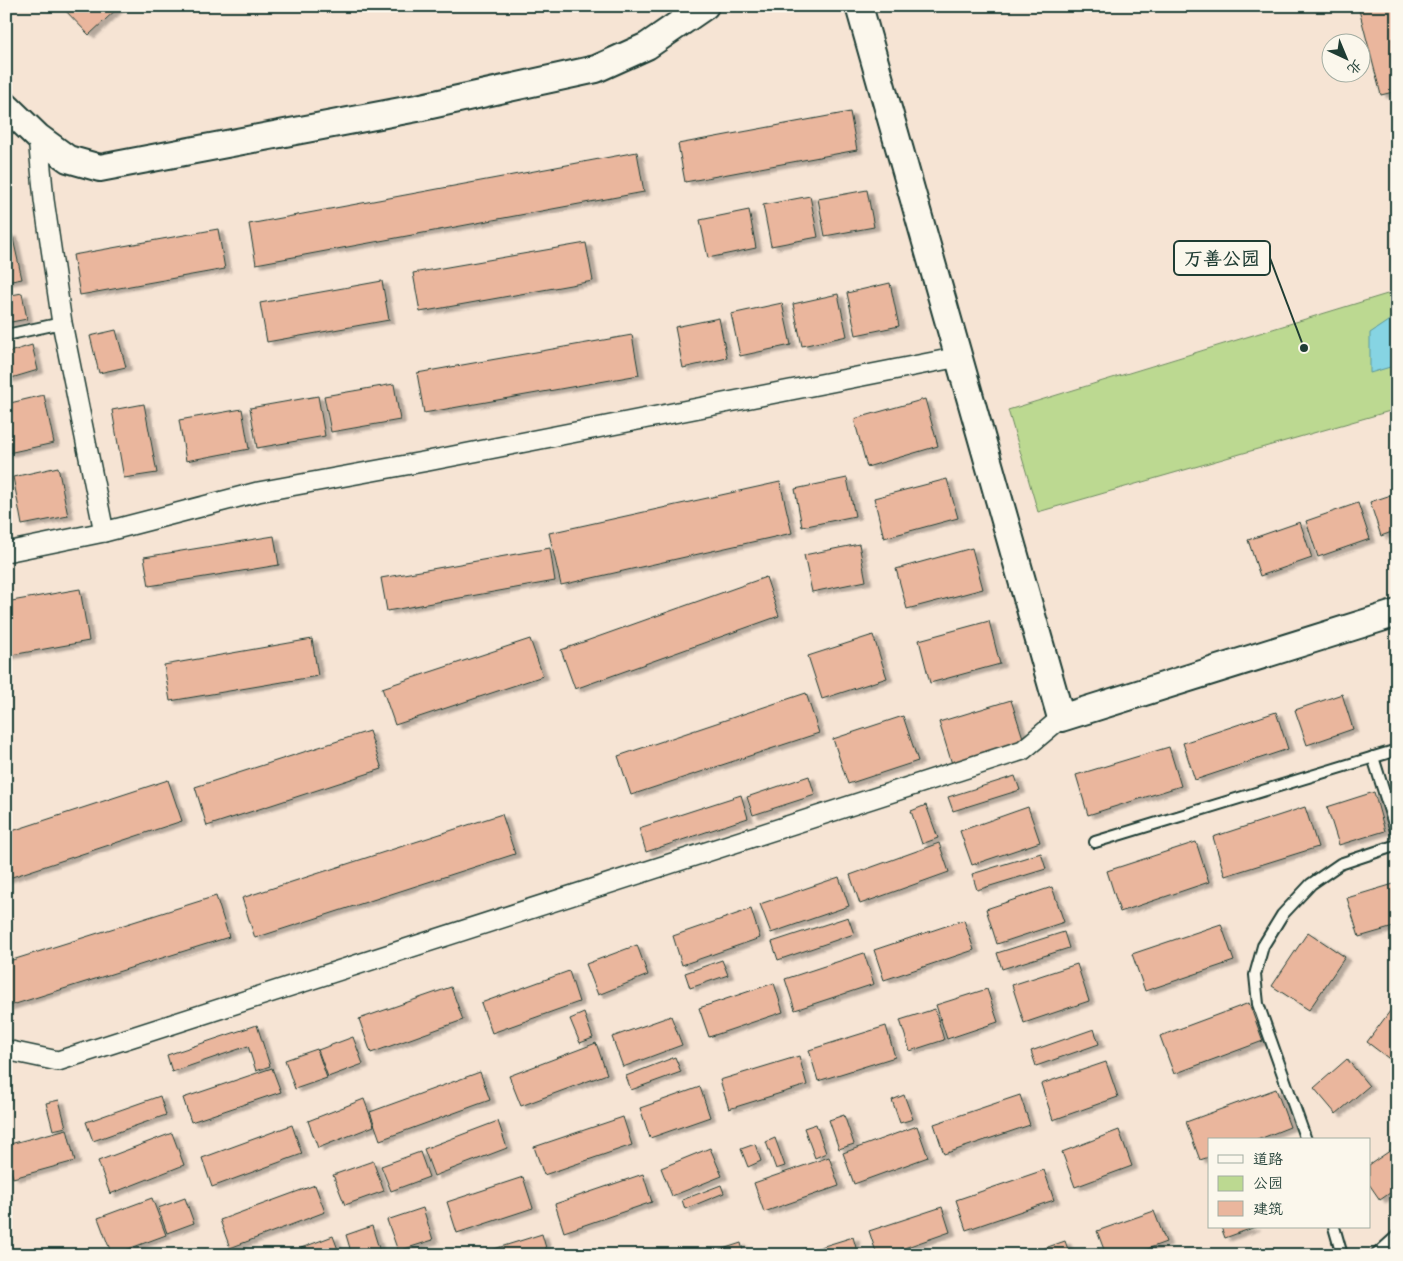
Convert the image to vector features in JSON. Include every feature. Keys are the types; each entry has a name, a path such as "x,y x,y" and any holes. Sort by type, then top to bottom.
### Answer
{"street":[{"path":"6,106 38,137 68,159 100,168 417,108 596,69 647,46 705,6"},
{"path":"859,6 1061,718"},
{"path":"38,137 44,200 62,323 104,532"},
{"path":"6,552 104,532 258,492 448,457 959,356"},
{"path":"6,1050 58,1061 1023,750 1061,718 1397,614"}],"lane":[{"path":"6,335 62,323"},
{"path":"1095,842 1397,750"},
{"path":"1373,757 1397,834"},
{"path":"1305,1138 1258,1004 1255,975 1263,946 1282,915 1311,884 1340,864 1397,845"},
{"path":"1334,1228 1342,1255"},
{"path":"1376,1255 1397,1236"}],"green space":[{"path":"1397,291 1397,409 1038,512 1008,410"}],"water":[{"path":"1397,315 1397,365 1370,373 1370,333"}],"building":[{"path":"61,6 120,6 89,35"},
{"path":"1358,6 1397,6 1397,91 1381,95 1370,52 1370,32 1365,32"},
{"path":"850,112 857,150 685,182 678,144"},
{"path":"637,152 644,192 256,264 249,224"},
{"path":"867,190 874,227 825,236 818,199"},
{"path":"810,196 818,237 771,246 763,205"},
{"path":"749,210 756,248 708,258 700,220"},
{"path":"218,229 225,269 80,295 73,255"},
{"path":"12,234 22,279 6,282 6,235"},
{"path":"586,243 593,281 420,312 413,273"},
{"path":"382,281 389,320 267,342 260,303"},
{"path":"890,283 899,326 856,335 847,293"},
{"path":"22,293 27,319 6,323 6,296"},
{"path":"838,294 847,336 802,346 793,304"},
{"path":"782,303 791,345 740,356 731,314"},
{"path":"719,318 727,358 683,368 675,327"},
{"path":"116,330 126,367 99,373 90,336"},
{"path":"632,335 639,375 424,413 417,373"},
{"path":"32,345 38,370 8,379 6,353"},
{"path":"394,384 400,420 331,432 324,396"},
{"path":"44,395 54,443 8,453 6,444 6,404"},
{"path":"318,396 325,436 257,448 250,408"},
{"path":"925,399 938,446 867,467 854,419"},
{"path":"144,404 157,473 124,478 112,410"},
{"path":"242,409 249,449 186,461 179,420"},
{"path":"58,467 68,516 22,525 13,477"},
{"path":"847,478 855,516 802,527 795,489"},
{"path":"947,479 958,518 884,538 874,498"},
{"path":"780,482 792,533 561,585 549,533"},
{"path":"1397,493 1397,530 1381,536 1370,502"},
{"path":"1358,503 1370,539 1318,557 1306,521"},
{"path":"1300,522 1312,558 1260,576 1248,540"},
{"path":"274,536 279,565 149,586 144,557"},
{"path":"859,544 866,581 812,592 804,555"},
{"path":"550,548 555,581 387,611 381,578"},
{"path":"972,548 983,589 907,609 896,569"},
{"path":"766,577 779,616 575,689 561,650"},
{"path":"80,589 89,641 6,656 6,602"},
{"path":"989,621 1000,664 930,683 919,640"},
{"path":"873,635 887,678 822,699 808,656"},
{"path":"312,639 318,676 170,701 164,665"},
{"path":"530,639 543,676 395,725 382,688"},
{"path":"806,693 819,733 631,795 618,756"},
{"path":"1342,694 1353,729 1307,745 1295,710"},
{"path":"1011,700 1024,741 952,764 939,722"},
{"path":"1276,712 1288,749 1195,780 1183,743"},
{"path":"903,716 918,761 848,784 833,739"},
{"path":"369,731 382,769 207,826 195,787"},
{"path":"1169,747 1181,786 1088,815 1076,775"},
{"path":"809,776 815,795 753,815 747,797"},
{"path":"1015,776 1020,790 953,811 948,797"},
{"path":"168,780 182,821 6,879 6,833"},
{"path":"1374,792 1385,831 1339,845 1327,807"},
{"path":"741,795 748,818 646,852 639,828"},
{"path":"926,805 938,838 922,844 911,811"},
{"path":"1028,807 1040,842 972,865 960,831"},
{"path":"1305,807 1318,847 1225,876 1213,837"},
{"path":"502,814 515,854 255,938 242,898"},
{"path":"1196,842 1209,882 1120,912 1107,871"},
{"path":"939,843 949,872 860,904 850,875"},
{"path":"1041,853 1046,869 977,890 972,874"},
{"path":"839,877 849,906 771,933 760,904"},
{"path":"1397,883 1397,926 1359,937 1347,898"},
{"path":"1052,887 1064,922 997,944 986,909"},
{"path":"216,896 229,937 6,1007 6,962"},
{"path":"751,909 760,938 682,965 673,936"},
{"path":"848,917 854,934 778,960 772,942"},
{"path":"964,920 974,950 884,980 874,950"},
{"path":"1221,924 1234,961 1145,991 1132,954"},
{"path":"1064,932 1069,948 1002,969 997,953"},
{"path":"1308,932 1345,957 1309,1010 1272,986"},
{"path":"637,945 648,975 598,995 586,964"},
{"path":"864,953 874,984 795,1010 785,979"},
{"path":"722,960 728,975 690,988 685,973"},
{"path":"1077,964 1089,1001 1024,1023 1012,985"},
{"path":"569,971 579,1002 492,1033 481,1003"},
{"path":"774,983 783,1012 709,1037 699,1008"},
{"path":"451,987 463,1020 371,1053 359,1019"},
{"path":"987,989 998,1022 947,1039 936,1005"},
{"path":"1249,1003 1263,1041 1174,1074 1160,1036"},
{"path":"1397,1004 1396,1064 1367,1042"},
{"path":"935,1009 944,1040 910,1051 900,1020"},
{"path":"584,1013 593,1038 580,1043 570,1019"},
{"path":"671,1016 682,1045 623,1067 612,1037"},
{"path":"257,1025 270,1066 256,1071 248,1046 172,1072 167,1055"},
{"path":"886,1026 895,1057 818,1081 809,1050"},
{"path":"1094,1029 1099,1044 1036,1066 1031,1051"},
{"path":"353,1037 363,1064 328,1077 318,1050"},
{"path":"596,1043 607,1074 521,1106 509,1076"},
{"path":"317,1049 327,1078 295,1089 285,1060"},
{"path":"799,1056 807,1085 729,1109 720,1080"},
{"path":"675,1057 681,1072 631,1090 626,1076"},
{"path":"1347,1059 1369,1086 1336,1114 1314,1088"},
{"path":"1106,1062 1118,1097 1053,1120 1041,1084"},
{"path":"272,1068 281,1092 191,1122 183,1098"},
{"path":"480,1072 490,1100 380,1140 370,1112"},
{"path":"700,1087 710,1117 650,1138 640,1108"},
{"path":"1276,1089 1290,1127 1262,1138 1208,1138 1208,1157 1200,1160 1186,1122"},
{"path":"904,1095 913,1119 900,1123 892,1100"},
{"path":"1020,1095 1030,1125 944,1154 934,1124"},
{"path":"160,1096 166,1115 93,1141 86,1122"},
{"path":"364,1099 374,1126 318,1148 308,1121"},
{"path":"59,1100 66,1127 53,1130 46,1103"},
{"path":"844,1115 854,1144 839,1149 829,1120"},
{"path":"623,1117 632,1145 544,1175 534,1147"},
{"path":"498,1121 507,1148 434,1176 424,1149"},
{"path":"816,1124 826,1153 815,1158 804,1128"},
{"path":"292,1125 302,1154 212,1187 202,1158"},
{"path":"917,1126 928,1157 854,1184 843,1153"},
{"path":"67,1129 75,1161 13,1178 6,1154 6,1145"},
{"path":"1119,1130 1132,1166 1075,1187 1062,1152"},
{"path":"172,1133 184,1165 110,1194 98,1161"},
{"path":"775,1138 785,1166 776,1169 766,1142"},
{"path":"755,1144 761,1161 748,1167 741,1149"},
{"path":"1397,1146 1397,1188 1380,1200 1370,1185 1370,1164"},
{"path":"710,1148 722,1176 672,1196 661,1168"},
{"path":"420,1152 429,1177 391,1191 381,1166"},
{"path":"829,1157 839,1186 764,1212 754,1183"},
{"path":"373,1161 384,1191 345,1205 333,1175"},
{"path":"1044,1170 1054,1200 966,1230 956,1200"},
{"path":"643,1174 652,1202 564,1232 555,1204"},
{"path":"523,1177 533,1208 457,1233 447,1202"},
{"path":"315,1185 325,1212 230,1248 220,1220"},
{"path":"721,1185 724,1193 685,1209 682,1200"},
{"path":"152,1198 166,1235 112,1255 98,1218"},
{"path":"185,1198 194,1223 167,1233 158,1208"},
{"path":"942,1207 950,1232 884,1255 877,1255 869,1231"},
{"path":"423,1208 433,1240 398,1251 387,1220"},
{"path":"1154,1211 1166,1242 1131,1255 1106,1255 1097,1231"},
{"path":"372,1226 381,1255 352,1255 346,1235"},
{"path":"1221,1228 1252,1228 1225,1238"},
{"path":"542,1234 548,1255 475,1255"},
{"path":"333,1236 340,1255 303,1255 301,1248"},
{"path":"853,1237 858,1255 795,1255"},
{"path":"1065,1241 1070,1255 1025,1255"},
{"path":"741,1243 744,1255 704,1255"},
{"path":"206,1249 208,1255 190,1255"}],"place":[{"name":"万善公园","path":"1304,348"}]}
